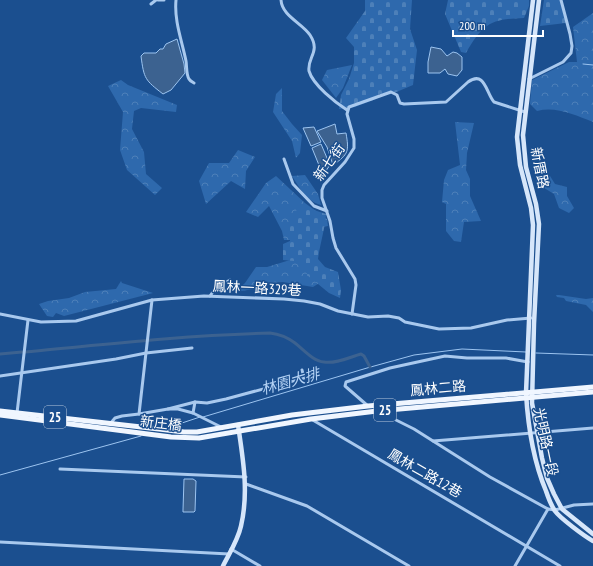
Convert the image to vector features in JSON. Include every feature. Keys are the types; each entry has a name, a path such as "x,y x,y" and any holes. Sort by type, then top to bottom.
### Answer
{"main road":[{"name":"鳳林二路","path":"239,432 311,419 593,387"},
{"name":"鳳林二路","path":"238,425 292,415 368,406 593,392"},
{"name":"25","path":"0,411 109,426"},
{"name":"25","path":"0,415 109,426"},
{"name":"25","path":"222,427 238,425"},
{"name":"新庄橋","path":"109,426 184,432 222,427"},
{"name":"新庄橋","path":"109,426 184,438 239,432"}],"street":[{"path":"151,4 157,0 164,0"},
{"path":"176,0 175,8 178,29 186,61 187,75 194,83"},
{"path":"281,0 281,5 286,13 309,34 314,43 314,50 309,70 313,77 332,100 347,110 349,107 389,92 394,92 400,103 404,104 442,103 446,102 468,82 478,79 484,82 494,102 512,107 522,112"},
{"name":"新厝路","path":"529,361 539,224 536,204 526,167 522,112 533,0"},
{"name":"新厝路","path":"525,89 529,79 539,0"},
{"path":"529,79 563,62 571,53 572,46 570,34 561,0"},
{"name":"新七街","path":"347,110 354,138 354,148 346,162 324,185 322,190 322,198 327,211 336,248 353,276 356,285 352,314"},
{"path":"284,159 293,184 314,206 327,211"},
{"path":"210,297 215,289 230,280"},
{"name":"鳳林一路329巷","path":"28,320 48,322 76,320 152,300 210,297 284,298 320,304 338,311 368,317 388,316 399,318 405,322 439,329 471,328 507,320 532,318"},
{"path":"140,414 152,300"},
{"path":"0,314 28,320 17,413"},
{"path":"0,376 116,359 146,353 192,348"},
{"path":"368,406 345,386 346,382 390,368 445,356 467,358 506,358 529,361 529,395"},
{"path":"109,426 115,418 122,416 168,409 195,402 207,403 304,378 302,370"},
{"name":"光明路一段","path":"529,395 547,478 562,509 593,534"},
{"name":"光明路一段","path":"529,395 530,433 540,477 554,510 586,538 593,541"},
{"path":"193,413 195,402"},
{"name":"新庄橋","path":"168,409 178,409 193,413 222,427"},
{"path":"377,411 414,428 490,477 548,509 554,510 574,505 593,504"},
{"name":"鳳林二路12巷","path":"311,419 560,566"},
{"path":"223,566 241,527 246,484 238,425"},
{"path":"433,441 593,428"},
{"path":"60,469 246,477"},
{"path":"246,484 307,506 409,566"},
{"path":"515,566 548,509"},
{"path":"0,542 230,551 260,566"}],"green space":[{"path":"365,0 412,0 410,29 417,50 413,85 394,93 379,94 376,99 355,107 339,109 341,95 349,79 354,63 354,47 346,38 365,11"},
{"path":"448,0 529,0 529,6 524,18 495,22 483,29 477,35 466,53 461,52 445,14"},
{"path":"544,0 560,0 566,23 540,26"},
{"path":"593,13 593,122 558,110 537,111 530,104 532,80 569,62 577,62 573,27"},
{"path":"352,65 343,88 336,98 322,80 327,70"},
{"path":"121,80 128,85 177,105 176,112 141,108 134,111 132,129 144,152 146,174 162,188 155,195 127,170 120,150 123,112 108,86"},
{"path":"282,88 282,111 302,135 300,153 296,158 292,141 273,112 276,94"},
{"path":"455,122 474,123 467,153 466,170 470,179 470,196 481,221 464,222 461,242 454,241 446,231 446,204 442,202 444,180 448,170 460,165"},
{"path":"238,150 255,157 246,171 245,189 231,181 206,204 199,181 209,163 229,163"},
{"path":"305,175 318,194 321,205 312,201 308,197 292,176"},
{"path":"276,176 305,203 327,219 328,226 313,229 296,240 284,240 282,231 269,206 258,217 246,212 266,183"},
{"path":"550,176 555,184 567,187 567,196 574,208 569,213 559,208 554,194 536,183 536,177"},
{"path":"308,208 326,214 318,259 325,267 338,272 341,290 340,298 329,293 307,275 305,262 283,260 283,244 290,241 289,225 297,209"},
{"path":"300,257 324,280 313,287 283,282 254,284 254,289 235,292 245,283 256,267 267,267"},
{"path":"121,281 122,283 153,293 64,316 56,313 53,317 47,316 39,304 69,298 85,292 116,289"},
{"path":"556,295 586,299 593,298 593,312 586,305 566,301 564,298 557,297"}],"shaded area":[{"path":"177,39 185,73 171,90 163,94 146,78 141,56 144,53 156,53 160,49 163,49 166,44"},
{"path":"431,47 441,49 447,56 453,52 462,57 462,70 457,76 448,74 445,69 440,73 428,73 428,62"},
{"path":"335,124 337,134 346,133 347,152 333,165 327,147 317,131"},
{"path":"314,127 321,142 311,146 303,128"},
{"path":"321,144 330,165 323,175 312,148"},
{"path":"184,479 193,479 196,481 194,512 183,512"}],"waterway":[{"path":"583,64 593,65"},
{"path":"25,352 178,338 270,333 289,339 316,360 333,362 361,354 364,356 370,367"},
{"name":"林園大排","path":"203,417 414,355 462,349 526,352"},
{"path":"0,354 22,352"},
{"name":"林園大排","path":"536,353 593,355"},
{"name":"林園大排","path":"167,428 200,417"},
{"name":"林園大排","path":"0,475 141,436"}]}
